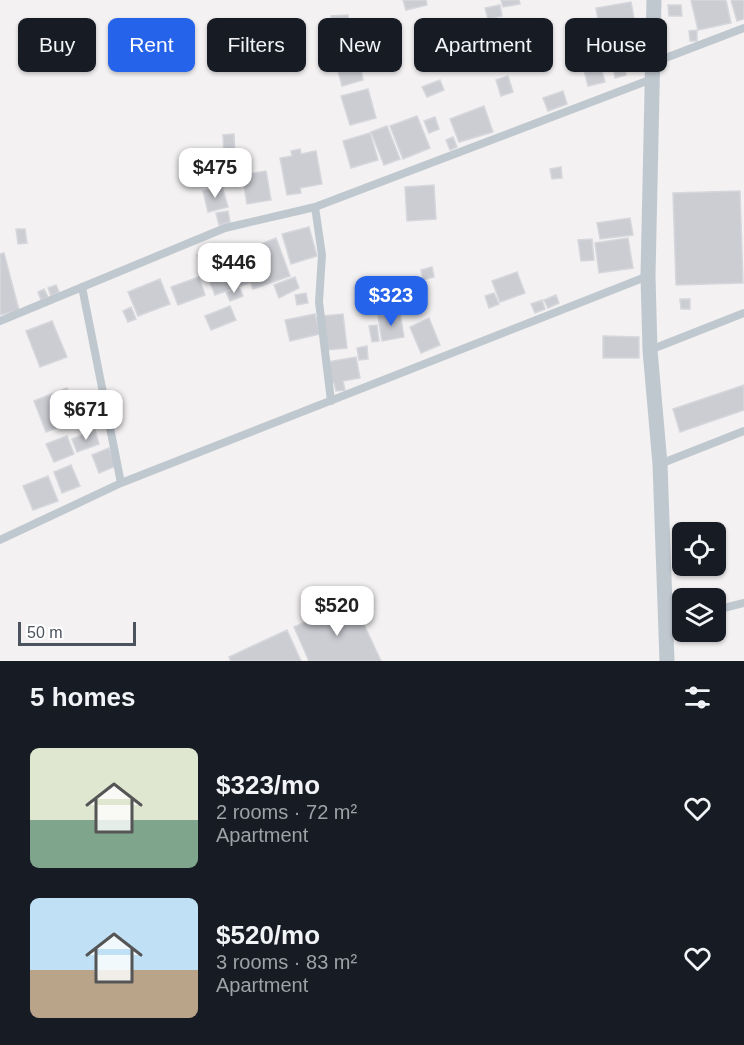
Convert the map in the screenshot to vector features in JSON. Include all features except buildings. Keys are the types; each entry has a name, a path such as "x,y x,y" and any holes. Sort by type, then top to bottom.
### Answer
{"street":[{"path":"654,0 654,18"},
{"path":"653,72 648,276 650,350 660,464 667,661"}],"lane":[{"path":"667,57 744,28"},
{"path":"0,321 225,228 315,207 652,79"},
{"path":"315,207 322,255 319,302 331,401"},
{"path":"0,540 121,483 648,276"},
{"path":"82,287 121,483"},
{"path":"650,350 744,313"},
{"path":"660,464 744,431"},
{"path":"726,608 744,603"},
{"path":"666,621 672,620"}]}
